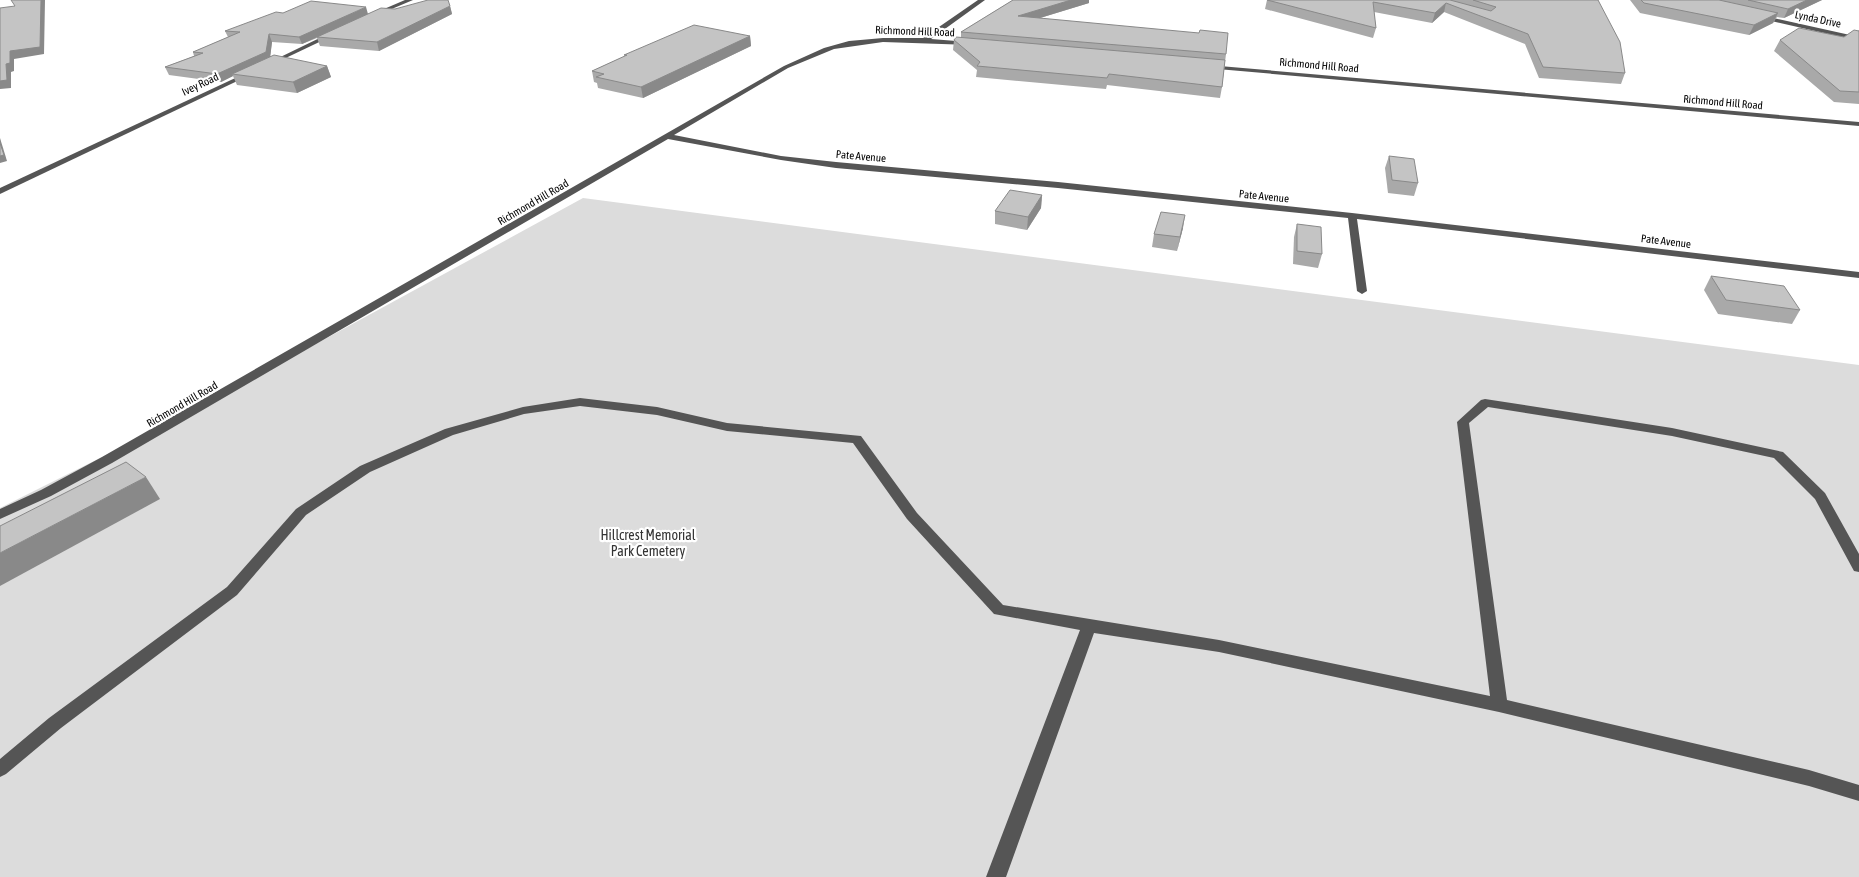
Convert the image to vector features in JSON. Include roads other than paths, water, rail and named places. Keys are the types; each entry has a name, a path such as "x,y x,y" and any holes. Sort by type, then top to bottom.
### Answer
{"street":[{"path":"362,20 410,0"},
{"path":"924,41 982,0"},
{"name":"Lynda Drive","path":"1752,15 1859,39"},
{"path":"260,68 341,30"},
{"name":"Richmond Hill Road","path":"0,514 46,493 107,460 786,67 824,50 865,41 924,41 982,46"},
{"name":"Richmond Hill Road","path":"1199,66 1859,124"},
{"name":"Ivey Road","path":"0,191 252,72"},
{"name":"Pate Avenue","path":"667,136 781,158 836,165 1058,185 1352,216 1859,275"},
{"path":"1352,216 1362,291"},
{"path":"0,769 55,723 232,591 302,512 365,469 449,432 523,411 580,402 657,411 727,427 857,439 912,516 999,610 1219,646 1498,704 1808,778 1859,793"},
{"path":"1498,704 1463,422 1485,403 1672,432 1778,455 1820,496 1859,567"},
{"path":"996,877 1089,626"}],"park label":[{"name":"Hillcrest Memorial Park Cemetery","path":"648,544"}]}
